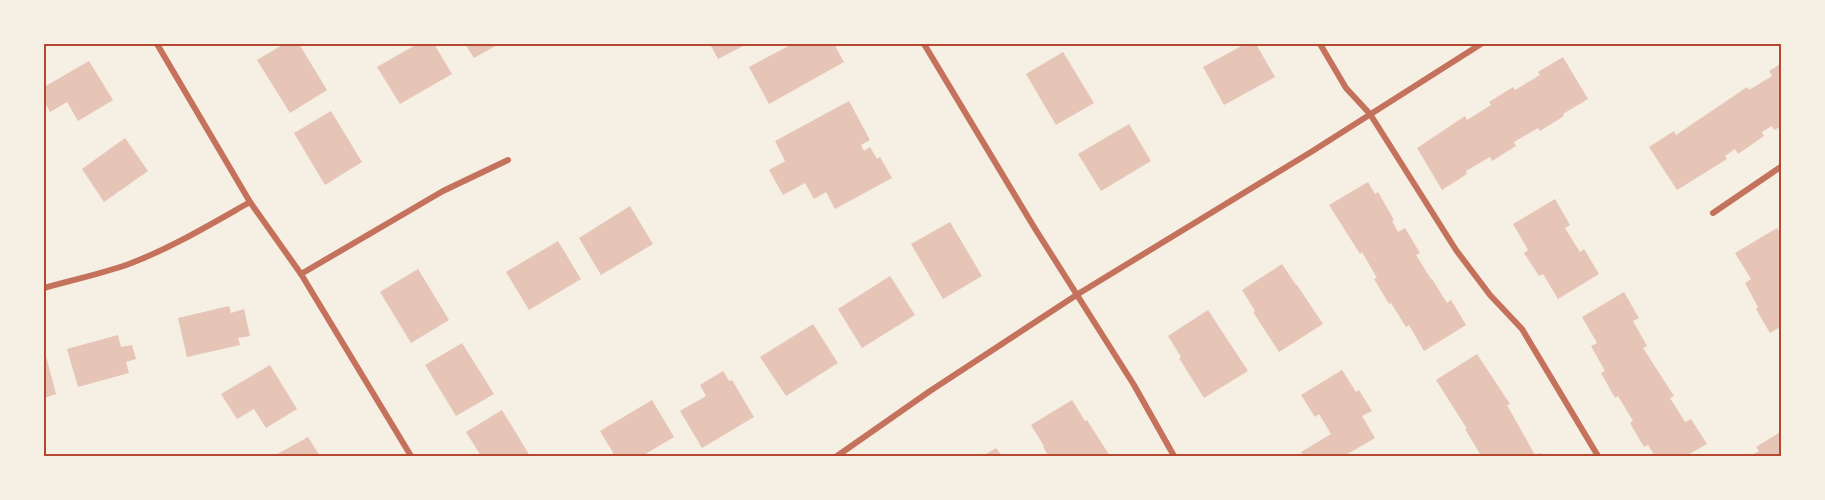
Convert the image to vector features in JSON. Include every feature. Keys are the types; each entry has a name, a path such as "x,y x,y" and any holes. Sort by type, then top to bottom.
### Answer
{"street":[{"path":"157,44 250,202 301,274 411,456"},
{"path":"924,44 1034,227 1134,385 1174,456"},
{"path":"1320,44 1346,88 1370,114 1456,250 1490,295 1522,329 1598,456"},
{"path":"837,456 930,391 1078,294 1481,44"},
{"path":"301,274 443,191 508,160"},
{"path":"1713,213 1780,170"},
{"path":"44,288 106,272 130,263 162,249 250,202"}],"building":[{"path":"284,44 299,44 327,90 290,113 257,60"},
{"path":"417,44 434,44 452,74 400,104 377,67"},
{"path":"465,44 499,44 474,58"},
{"path":"710,44 747,44 718,59"},
{"path":"792,44 834,44 844,62 769,104 749,67"},
{"path":"1245,44 1256,44 1275,77 1224,105 1203,67"},
{"path":"1063,52 1094,103 1056,125 1026,74"},
{"path":"1563,57 1588,99 1540,131 1538,128 1514,142 1516,146 1492,161 1490,157 1466,171 1467,174 1442,190 1417,148 1465,116 1467,120 1491,105 1489,102 1513,87 1515,90 1540,75 1538,72"},
{"path":"89,61 113,100 78,121 67,102 50,112 44,101 44,87"},
{"path":"1782,63 1782,126 1774,130 1772,126 1762,132 1764,136 1738,154 1735,149 1725,156 1727,159 1677,190 1649,147 1674,131 1676,135 1747,87 1749,90 1772,76 1769,71"},
{"path":"849,101 870,140 861,145 864,151 870,147 877,159 880,157 892,178 835,209 826,192 814,199 805,183 783,195 769,170 785,161 775,141"},
{"path":"331,111 362,162 325,185 294,133"},
{"path":"1129,124 1151,161 1101,191 1078,154"},
{"path":"125,138 148,171 104,202 82,169"},
{"path":"1368,182 1375,194 1378,192 1398,232 1405,228 1420,253 1416,255 1431,279 1447,303 1451,300 1466,325 1424,351 1409,325 1406,327 1391,303 1389,304 1362,252 1360,254 1329,205"},
{"path":"1555,199 1570,225 1565,228 1580,252 1584,249 1599,274 1558,299 1543,274 1539,276 1524,253 1528,250 1513,224"},
{"path":"630,206 653,244 601,275 579,238"},
{"path":"950,222 982,276 943,299 911,244"},
{"path":"1777,228 1782,236 1782,326 1770,333 1745,283 1751,279 1735,253"},
{"path":"558,241 581,279 529,310 506,272"},
{"path":"1282,264 1323,324 1279,352 1253,312 1255,311 1242,290"},
{"path":"418,269 449,320 411,343 380,292"},
{"path":"890,276 915,315 862,348 838,309"},
{"path":"1624,292 1639,318 1633,321 1647,346 1643,348 1674,396 1670,398 1685,422 1691,419 1707,444 1686,456 1655,456 1648,445 1644,447 1630,423 1633,421 1618,396 1615,398 1601,373 1605,371 1591,346 1597,343 1582,317"},
{"path":"229,306 231,313 244,309 250,336 238,338 240,345 187,357 178,318"},
{"path":"1208,310 1248,371 1204,398 1168,336"},
{"path":"813,324 838,363 786,396 760,357"},
{"path":"118,335 121,347 132,345 136,359 126,362 129,373 78,387 67,349"},
{"path":"462,343 494,394 456,416 425,365"},
{"path":"1477,354 1510,404 1507,405 1535,455 1540,453 1542,456 1476,456 1480,454 1465,429 1467,429 1436,380"},
{"path":"46,356 56,394 44,398 44,357"},
{"path":"270,365 297,409 266,428 254,409 237,419 221,394"},
{"path":"1342,370 1356,392 1359,390 1372,411 1362,416 1375,438 1344,456 1304,456 1301,452 1331,434 1319,414 1315,417 1301,395"},
{"path":"723,371 729,381 732,380 754,417 702,448 680,411 706,396 700,385"},
{"path":"652,400 674,437 642,456 615,456 600,431"},
{"path":"1072,400 1110,456 1049,456 1031,425"},
{"path":"502,410 530,456 481,456 466,432"},
{"path":"1782,431 1782,456 1750,456 1759,451 1756,447"},
{"path":"308,437 320,456 274,456"},
{"path":"996,448 1002,456 983,456"}]}
